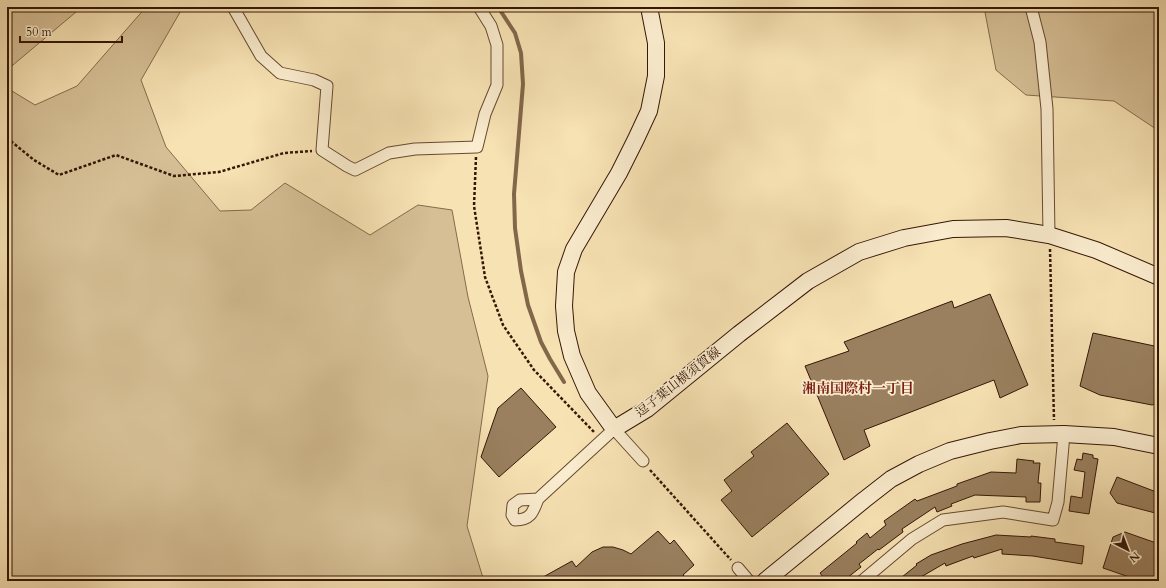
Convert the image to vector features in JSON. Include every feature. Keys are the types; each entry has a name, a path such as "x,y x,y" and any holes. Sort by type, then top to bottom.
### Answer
{"main road":[{"path":"614,428 588,393 572,356 565,325 564,306 566,272 574,249 619,173 649,111 656,76 656,43 649,7"},
{"name":"逗子葉山横須賀線","path":"614,428 647,409 739,334 808,281 859,252 904,238 953,229 1006,228 1049,235 1096,250 1159,277"},
{"path":"764,581 891,479 919,464 950,451 1021,435 1059,434 1114,436 1159,446"}],"street":[{"path":"233,7 261,56 280,73 314,80 327,86 322,150 355,170 389,153 414,149 477,147 485,114 497,85 498,45 491,26 479,7"},
{"path":"1031,7 1040,42 1047,110 1049,235"},
{"path":"538,499 614,428 643,461"},
{"path":"862,581 912,539 943,520 1003,512 1053,520 1058,502 1059,434"},
{"path":"738,568 749,581"}],"path":[{"path":"7,138 34,160 59,176 116,155 174,176 219,172 284,153 322,150"},
{"path":"477,147 474,206 485,277 503,325 534,370 601,440"},
{"path":"1049,235 1059,434"},
{"path":"643,461 738,568"}],"shaded area":[{"path":"7,7 82,7 7,70"},
{"path":"146,7 183,7 141,80 166,147 220,211 251,210 285,183 370,235 418,205 452,210 468,297 488,376 467,526 484,581 7,581 7,88 35,105 77,86"},
{"path":"984,7 1159,7 1159,131 1114,101 1026,95 996,70"}],"building":[{"path":"990,294 1028,385 1000,398 994,380 864,430 870,446 844,460 805,366 849,351 844,342 952,301 954,308"},
{"path":"1093,333 1159,347 1159,403 1152,405 1100,395 1080,386"},
{"path":"521,388 556,427 499,477 481,457 498,408"},
{"path":"787,423 829,474 752,537 721,500 732,491 724,480 754,456 751,452"},
{"path":"1083,453 1093,455 1093,458 1098,459 1089,514 1069,511 1071,496 1082,498 1085,472 1074,470 1077,459 1082,460"},
{"path":"1017,459 1040,463 1038,483 1041,483 1040,502 1026,502 1026,497 975,495 951,504 952,506 937,512 935,507 902,529 903,532 859,564 861,567 843,581 826,581 820,573 867,533 870,538 886,525 884,521 915,499 917,501 957,486 957,484 991,472 1016,473"},
{"path":"1117,477 1159,493 1159,514 1117,503 1110,493"},
{"path":"658,531 670,544 674,540 694,565 683,575 688,581 536,581 572,561 576,567 592,552 603,547 613,547 631,554"},
{"path":"1125,532 1159,544 1159,581 1141,581 1103,568 1113,537"},
{"path":"996,535 1031,536 1055,539 1055,542 1084,546 1082,564 1033,556 1002,554 1002,549 974,558 973,556 946,566 945,563 914,581 897,581 917,565 916,564 931,555 962,544"}],"waterway":[{"path":"498,7 515,33 521,53 523,84 514,194 515,228 521,271 528,305 541,342 564,382"}],"district":[{"name":"湘南国際村一丁目","path":"858,388"}]}
